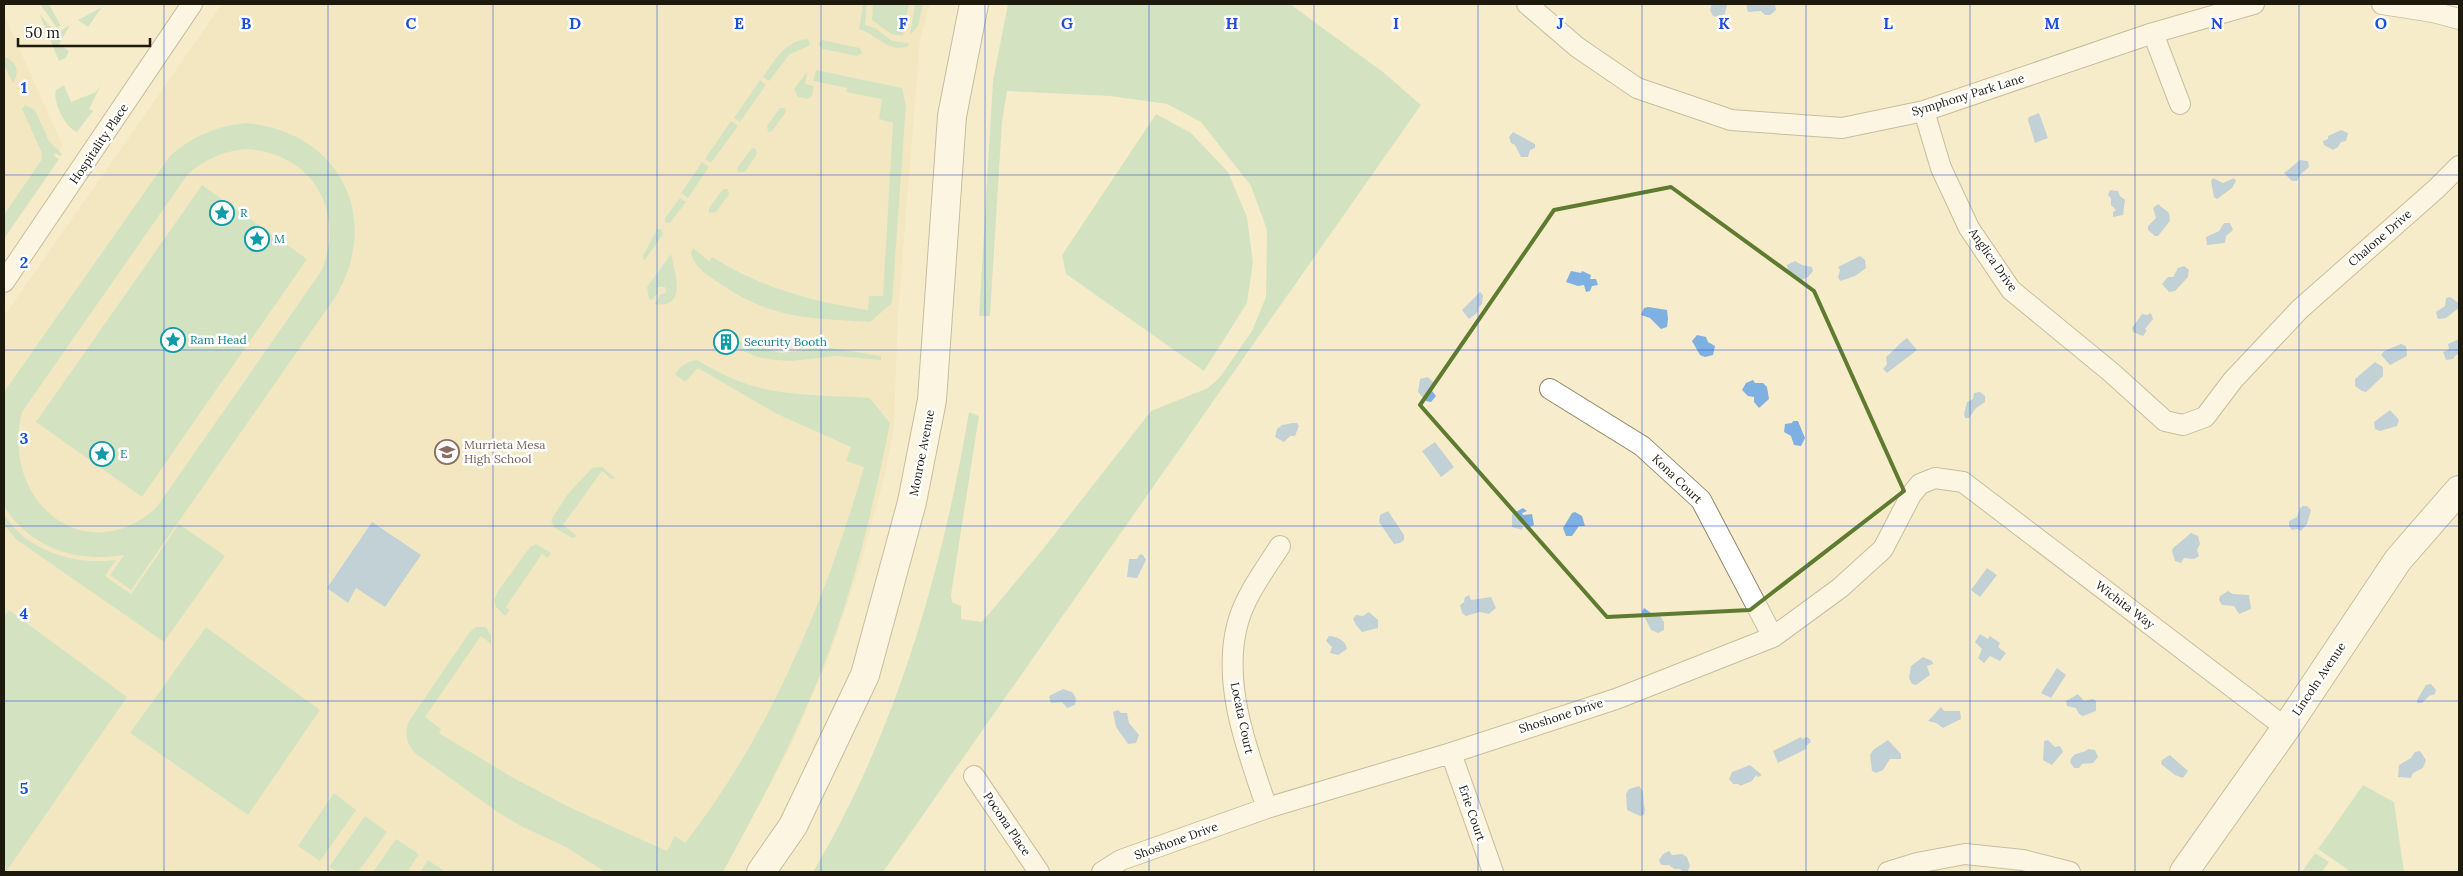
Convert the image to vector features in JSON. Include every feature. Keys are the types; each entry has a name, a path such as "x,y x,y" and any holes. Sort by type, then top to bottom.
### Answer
{"street":[{"name":"Hospitality Place","path":"4,282 192,4"},
{"name":"Monroe Avenue","path":"761,872 793,826 866,675 912,502 932,400 952,116 974,4"},
{"name":"Symphony Park Lane","path":"1527,4 1576,47 1637,88 1731,120 1842,128 1924,111 2020,80 2153,33 2254,4"},
{"path":"2382,4 2433,12 2459,19"},
{"path":"2153,33 2180,104"},
{"name":"Anglica Drive","path":"1924,111 1941,168 1970,228 2011,290 2112,373 2165,421 2183,425 2205,417 2233,380 2300,309"},
{"name":"Chalone Drive","path":"2300,309 2436,189 2459,166"},
{"name":"Kona Court","path":"1550,389 1642,446 1701,500 1773,637"},
{"name":"Shoshone Drive","path":"1102,872 1121,860 1267,808 1451,753 1616,698 1773,637 1840,588 1883,549 1911,495 1920,484 1935,478 1963,482"},
{"name":"Wichita Way","path":"1963,482 2286,728"},
{"name":"Lincoln Avenue","path":"2184,872 2286,728 2398,560 2459,490"},
{"name":"Locata Court","path":"1267,808 1252,763 1234,690 1234,659 1237,626 1254,586 1280,546"},
{"name":"Erie Court","path":"1451,753 1493,872"},
{"name":"Pocona Place","path":"974,776 1039,872"},
{"path":"1888,872 1917,863 1965,854 2022,860 2070,872"}],"highlighted area":[{"path":"1671,187 1814,291 1904,491 1750,610 1607,617 1420,405 1554,210"}],"shaded area":[{"name":"Murrieta Mesa High School","path":"222,4 930,4 920,40 898,316 894,428 885,475 860,567 829,657 792,744 720,872 4,872 4,316"},
{"path":"4,15 63,146 4,229"}],"green space":[{"path":"40,4 49,4 61,26 57,28"},
{"path":"863,4 867,4 865,25 875,28 892,41 909,43 908,46 901,48 889,45 859,29"},
{"path":"873,4 909,4 903,36 891,34 872,20"},
{"path":"915,4 923,5 918,26 910,35"},
{"path":"1008,4 1290,4 1383,72 1421,105 883,872 813,872 869,764 912,650 945,532 969,412 979,416 951,595 952,602 961,606 961,619 982,622 1043,549 1151,411 1208,388 1220,377 1252,331 1266,297 1267,230 1251,186 1201,122 1167,104 1110,96 1007,91 1002,122 990,316 979,316 993,80"},
{"path":"102,7 88,27 78,20"},
{"path":"39,13 56,34 70,25 59,44 69,51 66,58 59,61"},
{"path":"807,39 810,42 809,46 790,54 769,81 763,77 776,58 786,48"},
{"path":"822,40 860,48 862,53 857,56 823,49 818,44"},
{"path":"4,57 12,61 16,67 17,71 13,83 4,65"},
{"path":"816,70 902,88 906,105 892,303 870,322 809,318 774,311 738,295 706,274 695,263 691,253 693,248 709,261 712,257 730,268 768,285 827,303 868,310 869,296 883,296 893,123 879,119 882,99 846,92 847,88 813,81"},
{"path":"807,72 805,84 814,86 812,96 808,99 798,97 794,89"},
{"path":"760,80 766,85 740,122 734,118"},
{"path":"64,85 71,102 96,92 101,85 89,109 93,111 77,132 64,121 56,101 56,90"},
{"path":"25,105 35,110 49,141 62,154 61,156 55,153 54,156 59,159 4,239 4,215 42,159 42,153 22,109"},
{"path":"780,108 785,108 786,112 772,131 768,132 767,126"},
{"path":"1156,114 1191,133 1228,172 1247,217 1253,262 1247,303 1204,371 1066,274 1062,255"},
{"path":"731,121 738,126 711,163 705,159"},
{"path":"246,123 278,129 305,142 327,160 343,182 352,208 355,236 349,266 336,296 131,590 110,575 124,555 89,557 56,549 41,542 27,532 4,506 4,392 170,156 187,143 205,133 235,124","holes":["246,149 269,153 289,161 305,173 317,188 326,206 329,226 328,247 322,270 156,508 129,526 102,532 76,529 54,517 36,498 24,473 18,444 22,412 188,174 201,164 222,154"]},
{"path":"752,148 756,149 757,154 745,172 738,172 737,168"},
{"path":"702,162 709,167 688,198 681,193"},
{"path":"202,185 307,259 142,497 36,422"},
{"path":"723,189 728,189 729,194 716,212 709,213 709,208"},
{"path":"680,198 686,202 670,223 666,223 665,218"},
{"path":"657,229 661,229 663,234 645,260 642,258"},
{"path":"671,254 676,278 676,295 672,301 666,304 655,304 660,295 666,292 665,287 658,287 658,293 652,300 649,299 647,287"},
{"path":"730,338 781,353 825,347 881,356 881,360 836,356 792,361 775,360 757,357 727,344"},
{"path":"697,360 729,377 764,389 794,394 870,398 890,423 860,555 825,663 799,725 723,872 605,872 566,847 521,826 499,813 415,753 406,734 409,721 469,633 476,627 486,627 491,635 491,644 481,636 425,717 441,729 439,733 510,776 569,807 667,851 675,836 685,843 715,802 743,758 769,712 792,664 832,566 864,467 846,461 851,447 777,414 698,368 685,382 675,374 684,364"},
{"path":"602,467 615,478 611,479 602,471 563,525 577,536 572,538 555,528 551,520 567,495 592,468"},
{"path":"4,515 22,536 46,550 80,560 116,560 105,576 131,594 179,524 225,556 164,642 17,540 4,525"},
{"path":"536,544 551,553 548,558 542,554 506,607 510,610 505,616 496,607 494,600 498,591 530,547"},
{"path":"9,610 127,697 6,872 4,872 4,617"},
{"path":"206,627 320,710 248,815 130,733"},
{"path":"2363,785 2394,802 2404,872 2351,872 2318,849"},
{"path":"334,793 356,810 320,861 298,846"},
{"path":"365,816 387,832 358,872 338,872 329,867"},
{"path":"396,839 419,854 407,872 373,872"},
{"path":"2315,853 2329,862 2322,872 2302,872"},
{"path":"428,860 446,872 420,872"}],"water":[{"path":"1712,4 1727,4 1725,14 1718,17 1713,16 1710,10"},
{"path":"1746,4 1775,4 1776,10 1770,15 1765,15 1761,11 1748,12"},
{"path":"2039,113 2048,138 2035,143 2028,120 2029,117"},
{"path":"2341,130 2348,133 2346,141 2341,142 2333,150 2324,145 2323,141 2328,139 2328,136"},
{"path":"1513,132 1535,144 1535,148 1530,150 1528,157 1521,157 1515,145 1511,143 1509,137"},
{"path":"2300,160 2308,161 2309,167 2300,175 2297,181 2292,181 2284,173"},
{"path":"2213,178 2223,183 2234,178 2236,181 2232,188 2217,199 2214,197 2211,181"},
{"path":"2110,190 2118,191 2125,200 2123,215 2113,217 2113,212 2116,210 2111,205 2111,198 2108,195"},
{"path":"2158,204 2169,213 2170,221 2158,236 2155,236 2148,230 2148,226 2156,218 2153,208"},
{"path":"2224,223 2230,223 2233,230 2226,236 2225,243 2207,245 2206,237 2219,231"},
{"path":"1860,256 1865,260 1866,268 1855,276 1840,281 1838,277 1840,270 1838,267"},
{"path":"1795,261 1812,267 1813,271 1808,277 1799,281 1788,270 1787,265"},
{"path":"2184,266 2189,270 2188,277 2175,291 2169,292 2162,284 2168,277 2173,277 2178,268"},
{"path":"1571,271 1581,273 1582,271 1591,275 1590,279 1596,279 1598,285 1592,286 1590,291 1586,292 1584,285 1578,286 1566,282"},
{"path":"1480,292 1483,295 1482,304 1478,308 1478,312 1469,319 1462,310"},
{"path":"2450,297 2459,303 2459,308 2446,318 2438,319 2436,312 2445,306 2446,298"},
{"path":"1644,308 1667,310 1667,327 1661,329 1650,318 1641,315"},
{"path":"2151,313 2153,319 2145,329 2147,330 2143,336 2133,332 2132,328 2142,314 2147,315"},
{"path":"1697,335 1706,337 1708,342 1715,346 1713,355 1705,357 1700,355 1692,341"},
{"path":"1907,338 1917,350 1887,373 1883,369 1887,364 1886,357"},
{"path":"2459,339 2459,354 2453,359 2446,360 2443,352 2449,349 2448,344"},
{"path":"2401,344 2406,346 2407,356 2390,365 2381,355 2384,351"},
{"path":"2375,362 2383,367 2383,376 2366,392 2362,391 2355,386 2355,379"},
{"path":"1428,377 1434,383 1432,391 1436,396 1431,402 1426,401 1418,392 1420,379"},
{"path":"1753,380 1755,383 1763,383 1767,387 1769,399 1759,408 1754,402 1754,397 1748,396 1742,390 1746,383"},
{"path":"1980,392 1985,396 1985,402 1976,408 1969,418 1965,418 1967,402 1973,399 1974,393"},
{"path":"2390,410 2399,420 2397,426 2380,431 2375,429 2374,422"},
{"path":"1793,421 1798,421 1805,438 1801,446 1794,445 1791,436 1784,432 1785,424 1792,423"},
{"path":"1297,423 1299,426 1295,436 1290,436 1284,442 1275,437 1277,429 1282,425"},
{"path":"1435,442 1454,467 1441,477 1422,451"},
{"path":"2307,506 2311,510 2307,524 2301,531 2297,529 2292,530 2289,526 2289,521 2297,517 2300,508"},
{"path":"1523,508 1527,511 1522,513 1523,515 1532,514 1534,525 1529,527 1520,524 1523,526 1522,530 1512,527 1512,514"},
{"path":"1388,511 1404,535 1404,540 1400,543 1394,544 1379,522 1380,515"},
{"path":"1575,512 1582,516 1585,526 1579,526 1572,536 1566,536 1563,528 1572,513"},
{"path":"372,522 421,555 385,607 356,588 348,603 327,588"},
{"path":"2191,533 2198,536 2200,544 2197,550 2199,556 2194,559 2184,558 2181,563 2175,561 2173,548"},
{"path":"1140,554 1146,560 1137,578 1127,577 1129,559 1137,559"},
{"path":"1987,568 1997,575 1980,597 1971,590"},
{"path":"2228,591 2233,594 2249,595 2251,609 2239,614 2234,606 2222,605 2219,600 2220,596"},
{"path":"1469,595 1471,600 1491,597 1496,608 1489,614 1480,612 1466,616 1462,613 1460,605 1464,602 1465,597"},
{"path":"1644,608 1654,615 1660,616 1664,622 1664,630 1658,633 1651,630 1642,612"},
{"path":"1369,612 1378,620 1378,628 1362,632 1353,619 1356,615 1363,616"},
{"path":"1980,634 1988,639 1990,636 2000,643 1998,647 2006,653 2000,661 1990,656 1984,663 1978,658 1982,649 1975,642"},
{"path":"1329,636 1341,640 1347,649 1338,655 1330,653 1332,647 1326,641"},
{"path":"1923,657 1932,661 1933,664 1927,666 1930,675 1916,685 1912,684 1909,678 1911,666"},
{"path":"2057,668 2066,675 2051,698 2041,693"},
{"path":"2431,684 2436,690 2435,694 2429,696 2422,703 2417,703 2426,685"},
{"path":"1063,689 1072,692 1076,698 1075,705 1067,708 1062,702 1051,703 1049,696"},
{"path":"2078,694 2084,701 2093,699 2096,701 2096,711 2083,716 2079,714 2076,708 2067,706 2066,701"},
{"path":"1941,707 1944,711 1960,711 1961,719 1943,728 1936,723 1928,721"},
{"path":"1118,710 1121,713 1127,713 1129,723 1139,735 1136,743 1128,744 1116,727 1113,712"},
{"path":"1801,737 1802,739 1807,737 1810,739 1811,742 1806,746 1806,749 1778,763 1773,751"},
{"path":"1888,740 1901,754 1901,759 1890,759 1883,770 1876,773 1872,771 1870,755 1873,750"},
{"path":"2048,740 2055,747 2060,746 2063,752 2052,765 2043,760 2044,741"},
{"path":"2088,749 2095,750 2098,757 2093,763 2082,764 2079,768 2074,768 2070,762 2071,758 2075,754"},
{"path":"2420,751 2426,760 2423,768 2413,773 2411,778 2398,777 2399,765 2411,758 2415,752"},
{"path":"2170,755 2188,771 2183,778 2175,775 2161,764 2162,760"},
{"path":"1750,765 1762,775 1758,777 1756,775 1752,781 1740,786 1739,784 1733,784 1729,779 1732,772"},
{"path":"1639,786 1643,794 1645,809 1644,815 1640,816 1627,810 1626,794 1629,789"},
{"path":"1669,851 1672,855 1682,854 1687,857 1690,866 1688,871 1683,872 1669,865 1661,865 1659,860 1663,854"}],"place":[{"name":"R","path":"222,213"},
{"name":"M","path":"257,239"},
{"name":"Ram Head","path":"173,340"},
{"name":"Security Booth","path":"726,342"},
{"name":"Murrieta Mesa High School","path":"447,452"},
{"name":"E","path":"102,454"}]}
